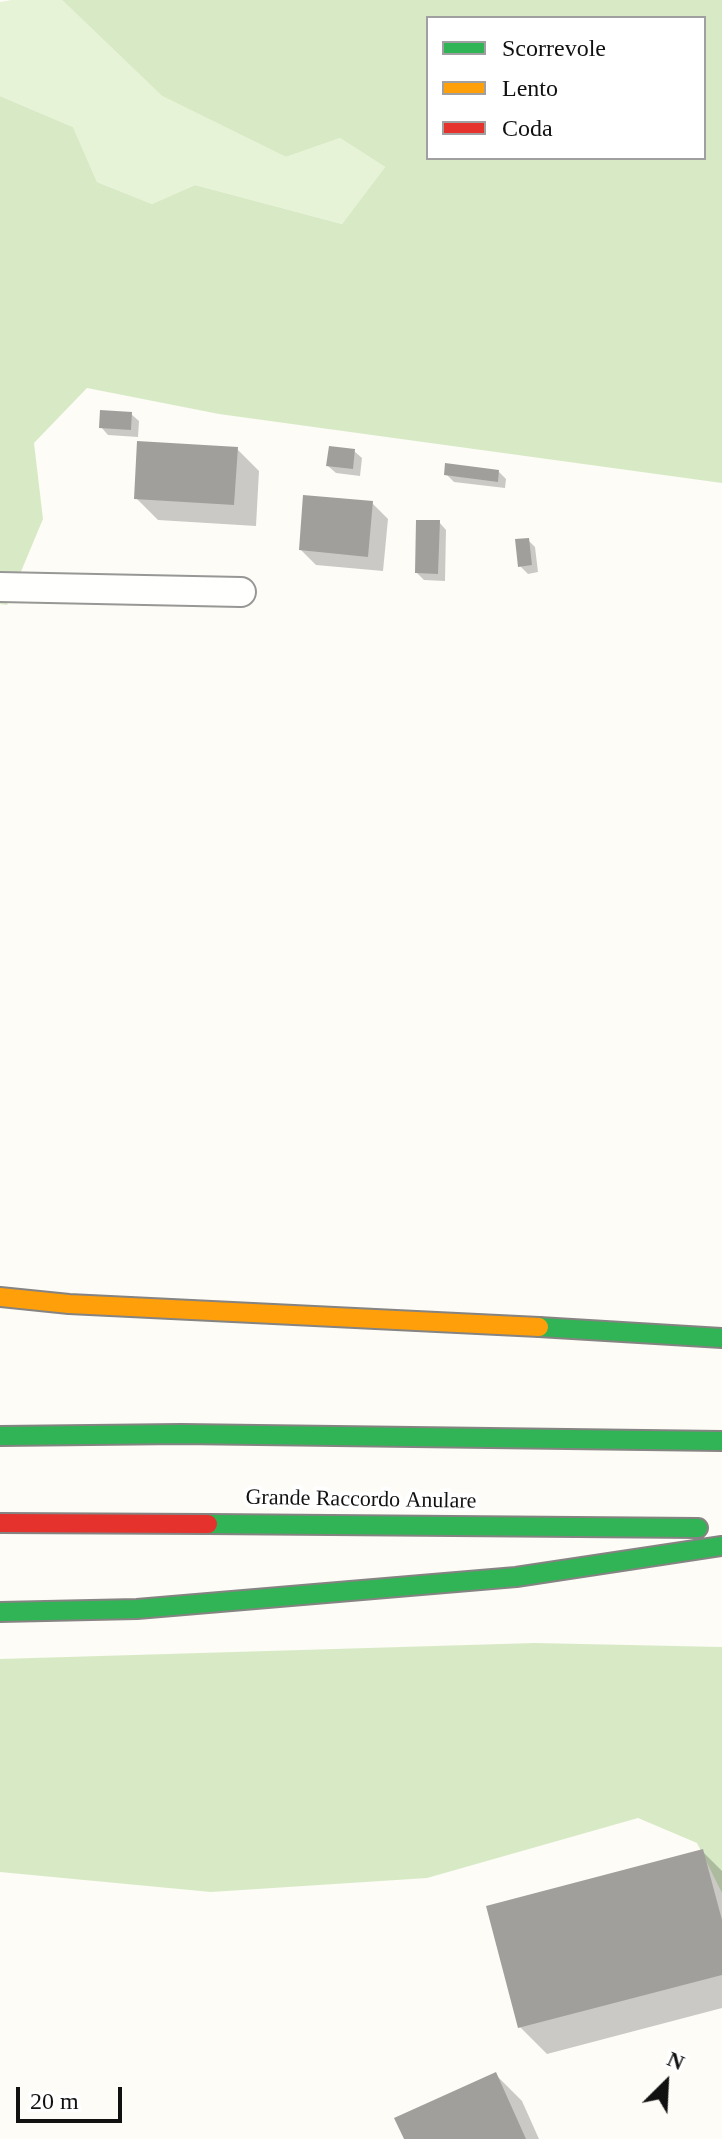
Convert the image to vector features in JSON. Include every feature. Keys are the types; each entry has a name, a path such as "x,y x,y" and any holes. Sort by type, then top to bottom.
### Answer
{"highway":[{"path":"0,1297 69,1304 722,1338"},
{"path":"0,1436 181,1434 722,1441"},
{"name":"Grande Raccordo Anulare","path":"0,1523 722,1528"},
{"path":"0,1612 137,1609 516,1577 722,1546"}],"street":[{"path":"0,587 241,592"}],"green space":[{"path":"62,0 162,96 286,157 340,138 385,167 342,224 195,185 152,204 97,182 73,127 0,96 0,2"},
{"path":"62,0 722,0 722,483 219,414 87,388 34,443 43,519 7,605 0,604 0,96 73,127 97,182 152,204 195,185 342,224 385,167 340,138 286,157 162,96"},
{"path":"535,1643 722,1647 722,1893 697,1843 638,1818 427,1878 211,1892 0,1872 0,1659"}],"building":[{"path":"100,410 132,412 131,430 99,428"},
{"path":"137,441 238,447 234,505 134,499"},
{"path":"329,446 355,449 353,469 326,466"},
{"path":"445,463 499,470 498,482 444,475"},
{"path":"303,495 373,501 368,557 299,550"},
{"path":"416,520 440,520 438,574 415,573"},
{"path":"529,538 532,565 518,567 515,539"},
{"path":"703,1849 722,1920 722,1975 518,2028 486,1906"},
{"path":"496,2072 526,2139 404,2139 394,2118"}],"traffic: fast":[{"path":"539,1327 722,1338"},
{"path":"0,1436 181,1434 722,1441"},
{"path":"208,1524 698,1528"},
{"path":"0,1612 137,1609 516,1577 722,1546"}],"traffic: slow":[{"path":"0,1297 69,1304 539,1327"}],"traffic: jam":[{"path":"0,1523 208,1524"}]}
